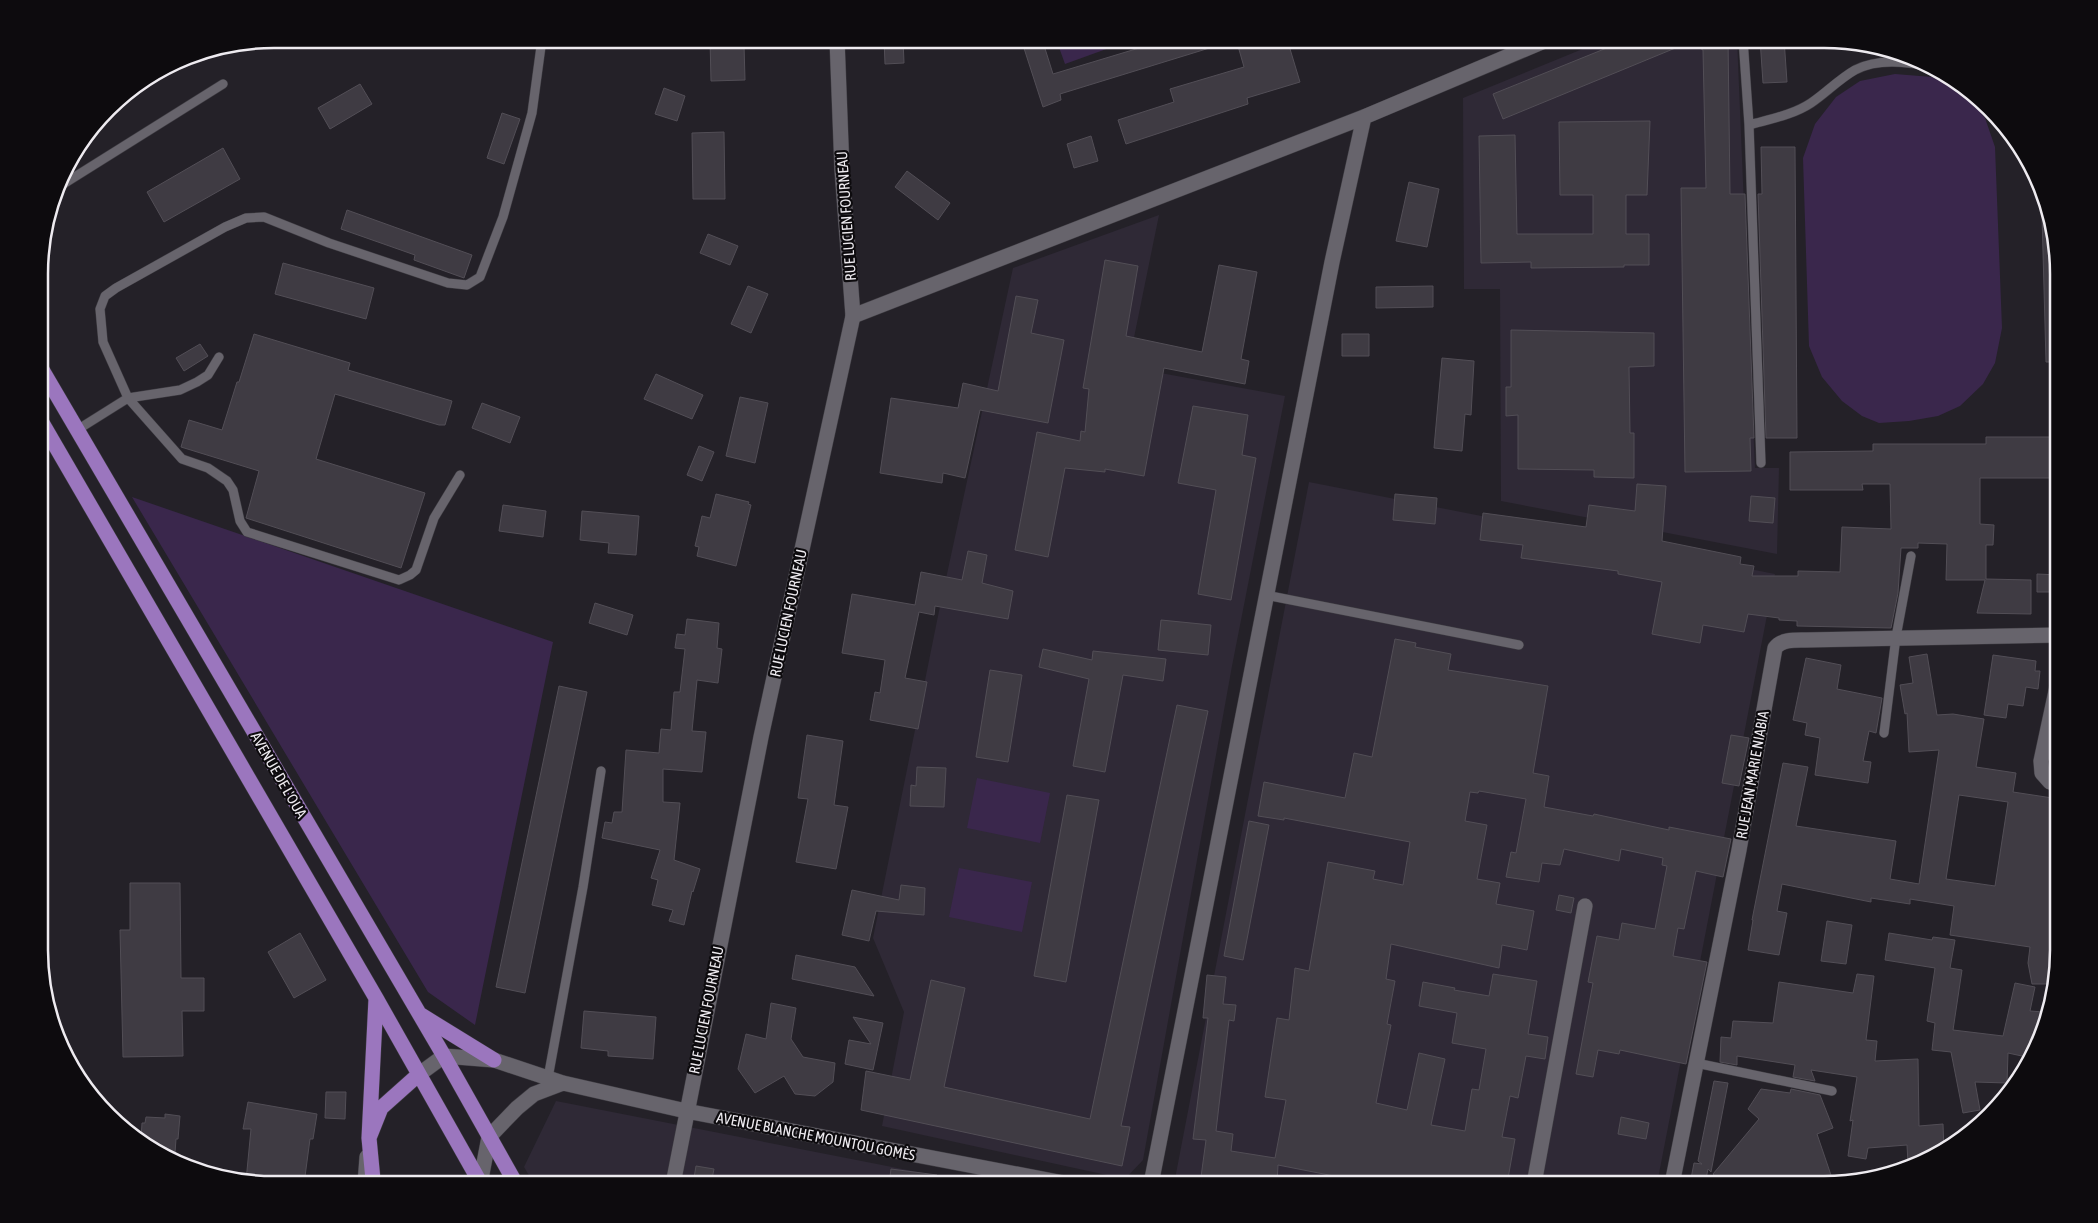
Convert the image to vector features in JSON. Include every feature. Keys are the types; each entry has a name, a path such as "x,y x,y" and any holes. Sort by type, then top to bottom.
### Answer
{"main road":[{"name":"AVENUE DE L'OUA","path":"48,380 444,1056 511,1176"},
{"name":"AVENUE DE L'OUA","path":"48,433 376,998 475,1176"},
{"path":"373,1176 369,1138 376,998"},
{"path":"419,1014 494,1060"},
{"path":"369,1138 381,1108 418,1075"}],"street":[{"name":"RUE LUCIEN FOURNEAU","path":"674,1176 761,737 853,316 842,170 837,48"},
{"path":"853,316 1364,116 1527,48"},
{"path":"1153,1176 1332,262 1364,116"},
{"name":"RUE JEAN MARIE NIABIA","path":"1674,1176 1739,850 1775,648 1778,644 1791,640 2050,635"},
{"path":"2050,719 2041,761 2042,773 2050,782"},
{"path":"1535,1176 1585,906"},
{"path":"418,1075 444,1056"},
{"name":"AVENUE BLANCHE MOUNTOU GOMÈS","path":"444,1056 494,1060 563,1083 686,1111 1027,1176"},
{"path":"482,1176 489,1137 517,1108 534,1094 563,1083"},
{"path":"366,1176 369,1138"}],"lane":[{"path":"460,475 434,518 416,570 399,580 247,532 240,520 233,490 227,481 208,468 182,459 128,398 103,342 100,309 105,296 116,288 225,227 246,218 264,217 329,243 448,283 467,285 480,276 503,217 532,113 541,48"},
{"path":"1744,48 1749,125 1761,463"},
{"path":"1749,125 1794,112 1811,103 1855,70 1874,63 1906,63"},
{"path":"67,182 223,84"},
{"path":"77,430 128,398 180,390 197,382 208,376 219,356"},
{"path":"1884,733 1896,637 1912,556"},
{"path":"1266,595 1519,646"},
{"path":"548,1078 583,887 601,771"},
{"path":"1696,1063 1832,1091"}],"shaded area":[{"path":"1059,48 1109,48 1065,64"},
{"path":"1585,48 1737,48 1755,468 1779,468 1777,554 1501,501 1500,289 1464,289 1463,98"},
{"path":"1895,74 1932,77 1944,82 1972,102 1985,118 1995,147 2002,328 1995,363 1983,384 1960,406 1938,416 1909,421 1879,423 1862,416 1842,401 1822,377 1809,346 1803,158 1815,124 1836,97 1860,81"},
{"path":"1159,215 1128,367 1285,396 1232,666 1143,1160 1128,1176 1111,1176 882,1126 904,1012 873,938 939,611 1013,268"},
{"path":"1309,482 1775,574 1659,1176 1176,1176"},
{"path":"132,497 553,642 475,1025 428,992"},
{"path":"977,778 1050,793 1040,843 967,828"},
{"path":"959,868 1032,882 1022,932 949,917"},
{"path":"556,1101 938,1176 529,1176 524,1167"}],"building":[{"path":"710,48 744,48 745,80 711,81"},
{"path":"884,48 903,48 904,63 885,64"},
{"path":"1024,48 1045,48 1053,74 1139,48 1210,48 1060,94 1061,100 1043,107"},
{"path":"1239,48 1290,48 1300,82 1247,98 1248,104 1126,144 1118,120 1174,102 1170,89 1244,67"},
{"path":"1607,48 1675,48 1503,119 1493,94"},
{"path":"1700,48 1728,48 1730,194 1745,194 1754,438 1750,438 1751,471 1685,472 1681,188 1706,188 1703,50"},
{"path":"1761,48 1785,48 1787,82 1763,83"},
{"path":"360,84 372,104 330,129 318,108"},
{"path":"664,88 685,96 677,121 655,114"},
{"path":"502,113 520,119 504,164 487,158"},
{"path":"1650,121 1647,195 1626,195 1626,234 1649,234 1649,265 1531,268 1531,262 1481,263 1479,136 1515,135 1517,234 1593,234 1593,195 1560,195 1559,122"},
{"path":"724,132 725,199 693,199 692,133"},
{"path":"1091,136 1098,161 1074,168 1067,144"},
{"path":"1761,147 1795,147 1797,438 1766,438 1758,194 1762,194"},
{"path":"223,148 240,179 164,222 147,192"},
{"path":"907,171 950,203 938,220 895,187"},
{"path":"1409,182 1439,189 1427,247 1396,241"},
{"path":"347,210 472,255 464,278 414,260 415,255 341,229"},
{"path":"2042,215 2049,244 2050,258 2050,362 2046,362"},
{"path":"708,234 738,246 730,265 700,253"},
{"path":"1105,260 1138,266 1126,336 1202,352 1219,265 1257,272 1241,359 1249,361 1245,384 1164,368 1144,476 1105,469 1105,472 1065,468 1048,557 1015,550 1037,432 1080,441 1081,431 1085,432 1089,389 1083,388"},
{"path":"283,263 374,288 366,319 275,294"},
{"path":"748,286 768,294 751,333 731,324"},
{"path":"1433,286 1433,307 1376,308 1376,287"},
{"path":"1016,296 1038,300 1031,333 1064,340 1048,423 980,410 965,478 943,473 942,483 880,473 891,398 958,408 963,383 998,391"},
{"path":"1511,330 1654,333 1654,366 1629,367 1630,433 1634,433 1634,478 1594,477 1594,470 1518,469 1518,415 1506,416 1506,387 1511,387"},
{"path":"254,334 350,363 348,370 452,401 445,425 439,425 335,394 316,459 425,493 401,568 246,518 259,471 181,447 189,420 222,430"},
{"path":"1342,334 1369,334 1369,356 1342,356"},
{"path":"200,344 208,356 184,371 176,358"},
{"path":"1442,358 1474,361 1471,415 1465,414 1462,451 1434,448"},
{"path":"656,374 703,395 692,419 644,399"},
{"path":"740,397 768,403 755,463 726,456"},
{"path":"482,403 520,417 510,443 472,428"},
{"path":"1193,406 1248,415 1242,455 1256,458 1231,600 1198,594 1216,490 1178,483"},
{"path":"1986,437 2050,437 2050,478 1980,478 1980,524 1994,525 1993,545 1986,545 1986,579 2031,580 2031,614 1977,613 1985,580 1946,580 1947,544 1918,543 1918,548 1901,548 1898,593 1891,628 1797,626 1797,621 1779,620 1779,618 1748,614 1744,632 1703,625 1700,643 1652,634 1662,582 1618,574 1618,571 1521,558 1523,545 1480,540 1483,513 1586,527 1589,505 1635,511 1637,484 1666,486 1662,541 1741,557 1740,564 1754,566 1752,576 1798,576 1798,571 1840,572 1842,527 1891,529 1890,484 1862,484 1863,490 1790,490 1790,452 1873,451 1873,444 1986,444"},
{"path":"699,446 714,452 702,481 687,475"},
{"path":"716,494 749,502 748,504 751,505 736,566 697,556 699,547 695,546 702,516 710,518"},
{"path":"1395,494 1437,498 1435,524 1393,520"},
{"path":"1751,496 1775,498 1773,523 1749,521"},
{"path":"503,505 546,511 543,537 499,531"},
{"path":"582,511 639,516 636,555 608,553 609,543 580,540"},
{"path":"968,551 987,555 982,583 1013,591 1008,619 935,606 934,615 919,612 905,678 927,682 918,729 870,720 875,692 880,693 885,660 842,653 852,594 915,605 921,572 962,580"},
{"path":"2037,574 2050,575 2050,592 2037,592"},
{"path":"595,603 633,615 627,635 589,623"},
{"path":"687,619 719,623 717,648 722,649 718,683 697,680 692,731 706,732 702,772 663,769 663,802 680,803 674,860 700,869 692,891 684,925 669,921 673,910 652,905 658,880 651,878 660,850 602,838 605,822 612,823 614,812 622,812 626,750 659,753 661,729 671,730 674,692 680,692 685,649 675,648 677,634 685,635"},
{"path":"1161,620 1211,625 1208,655 1158,650"},
{"path":"1395,639 1416,643 1415,647 1451,654 1448,670 1548,686 1533,773 1549,776 1544,807 1593,816 1594,814 1669,830 1669,827 1731,839 1723,877 1696,871 1684,929 1678,928 1673,956 1707,962 1686,1064 1620,1050 1619,1054 1598,1050 1593,1077 1576,1074 1593,983 1588,982 1597,936 1619,940 1622,923 1655,929 1667,866 1662,865 1663,858 1621,849 1619,861 1564,849 1560,865 1542,863 1539,882 1506,877 1511,852 1516,853 1526,799 1479,791 1478,793 1470,792 1465,821 1487,825 1477,879 1500,883 1496,904 1534,911 1527,950 1502,945 1499,968 1391,944 1386,979 1395,981 1387,1024 1391,1025 1376,1103 1407,1110 1419,1053 1445,1059 1431,1125 1465,1131 1472,1089 1479,1090 1486,1049 1452,1043 1457,1013 1419,1006 1423,982 1489,996 1493,974 1537,981 1528,1034 1548,1037 1545,1059 1526,1056 1518,1098 1510,1096 1502,1137 1515,1139 1508,1176 1334,1176 1278,1165 1277,1176 1201,1176 1206,1140 1193,1139 1208,1018 1203,1018 1207,975 1226,977 1223,1004 1236,1005 1234,1021 1229,1020 1216,1131 1233,1134 1231,1151 1275,1158 1286,1100 1265,1097 1277,1018 1289,1020 1295,968 1309,971 1328,862 1375,871 1373,879 1403,885 1410,842 1284,818 1284,820 1258,816 1264,782 1345,798 1354,753 1372,757"},
{"path":"1043,649 1092,660 1093,651 1166,659 1163,681 1123,675 1105,772 1073,766 1089,679 1039,667"},
{"path":"1927,654 1937,715 1953,714 1984,719 1976,767 2016,773 2013,792 2050,798 2050,965 2048,984 2032,984 2028,963 2030,947 1950,935 1954,906 1910,899 1910,904 1871,898 1871,902 1782,884 1777,911 1787,913 1779,955 1748,950 1752,920 1783,763 1808,767 1796,826 1896,841 1890,879 1919,884 1939,750 1909,752 1907,713 1905,714 1900,685 1913,683 1909,657","holes":["1959,795 2008,802 1995,886 1946,879"]},
{"path":"1993,655 2036,661 2035,671 2040,671 2038,689 2026,687 2023,706 2008,704 2006,718 1984,715"},
{"path":"1806,658 1841,665 1837,689 1882,698 1876,733 1869,731 1863,761 1871,762 1868,783 1815,775 1820,738 1805,735 1807,723 1793,720"},
{"path":"990,670 1022,675 1008,762 976,757"},
{"path":"559,686 587,692 525,993 496,987"},
{"path":"1177,705 1208,711 1121,1126 1130,1127 1122,1166 861,1110 866,1071 910,1080 931,980 965,988 944,1087 1090,1119"},
{"path":"807,735 843,741 834,805 848,807 836,869 796,862 808,799 798,798"},
{"path":"1731,735 1749,738 1739,786 1722,783"},
{"path":"917,767 946,768 944,807 910,806 911,785 916,786"},
{"path":"1067,795 1099,800 1066,982 1034,976"},
{"path":"1249,821 1269,825 1243,960 1224,956"},
{"path":"130,883 180,883 181,978 204,978 204,1011 182,1011 183,1056 123,1057 120,930 130,930"},
{"path":"901,885 925,888 924,915 876,911 869,941 842,935 852,890 899,900"},
{"path":"1559,895 1574,898 1571,913 1556,910"},
{"path":"1827,921 1852,925 1846,964 1821,961"},
{"path":"300,933 326,980 294,998 268,952"},
{"path":"1889,933 1932,940 1933,937 1955,940 1950,968 1962,970 1953,1030 2003,1036 2015,983 2035,987 2030,1011 2042,1012 2027,1050 2024,1056 2008,1053 2007,1083 1975,1082 1980,1110 1963,1113 1951,1052 1932,1050 1935,1023 1927,1021 1935,968 1885,960"},
{"path":"796,955 855,967 874,996 792,979"},
{"path":"1857,974 1874,976 1866,1040 1877,1041 1875,1061 1918,1059 1919,1126 1943,1124 1944,1141 1908,1159 1907,1145 1868,1148 1866,1159 1848,1156 1853,1120 1850,1121 1857,1077 1811,1070 1815,1081 1793,1077 1795,1065 1737,1056 1737,1065 1720,1062 1721,1037 1731,1038 1733,1021 1773,1023 1779,982 1853,993"},
{"path":"771,1003 796,1008 791,1039 803,1057 835,1063 833,1082 815,1096 795,1094 784,1076 755,1093 738,1069 746,1034 766,1039"},
{"path":"584,1011 656,1017 653,1059 608,1056 608,1051 581,1048"},
{"path":"853,1017 883,1023 873,1070 845,1064 849,1040 871,1044"},
{"path":"1714,1081 1728,1083 1711,1172 1708,1169 1707,1176 1692,1176 1694,1163 1702,1164 1698,1161"},
{"path":"1761,1089 1790,1093 1791,1089 1820,1095 1833,1128 1817,1134 1831,1176 1715,1176 1713,1174 1759,1119 1748,1109"},
{"path":"326,1092 346,1092 345,1119 325,1118"},
{"path":"248,1102 317,1114 313,1139 310,1139 305,1176 247,1174 251,1129 243,1129"},
{"path":"165,1114 180,1116 175,1153 141,1133 142,1123 145,1123 146,1117 165,1118"},
{"path":"1621,1117 1649,1123 1646,1139 1618,1134"},
{"path":"696,1166 714,1169 713,1176 694,1176"},
{"path":"891,1169 937,1175 937,1176 890,1176"}]}
